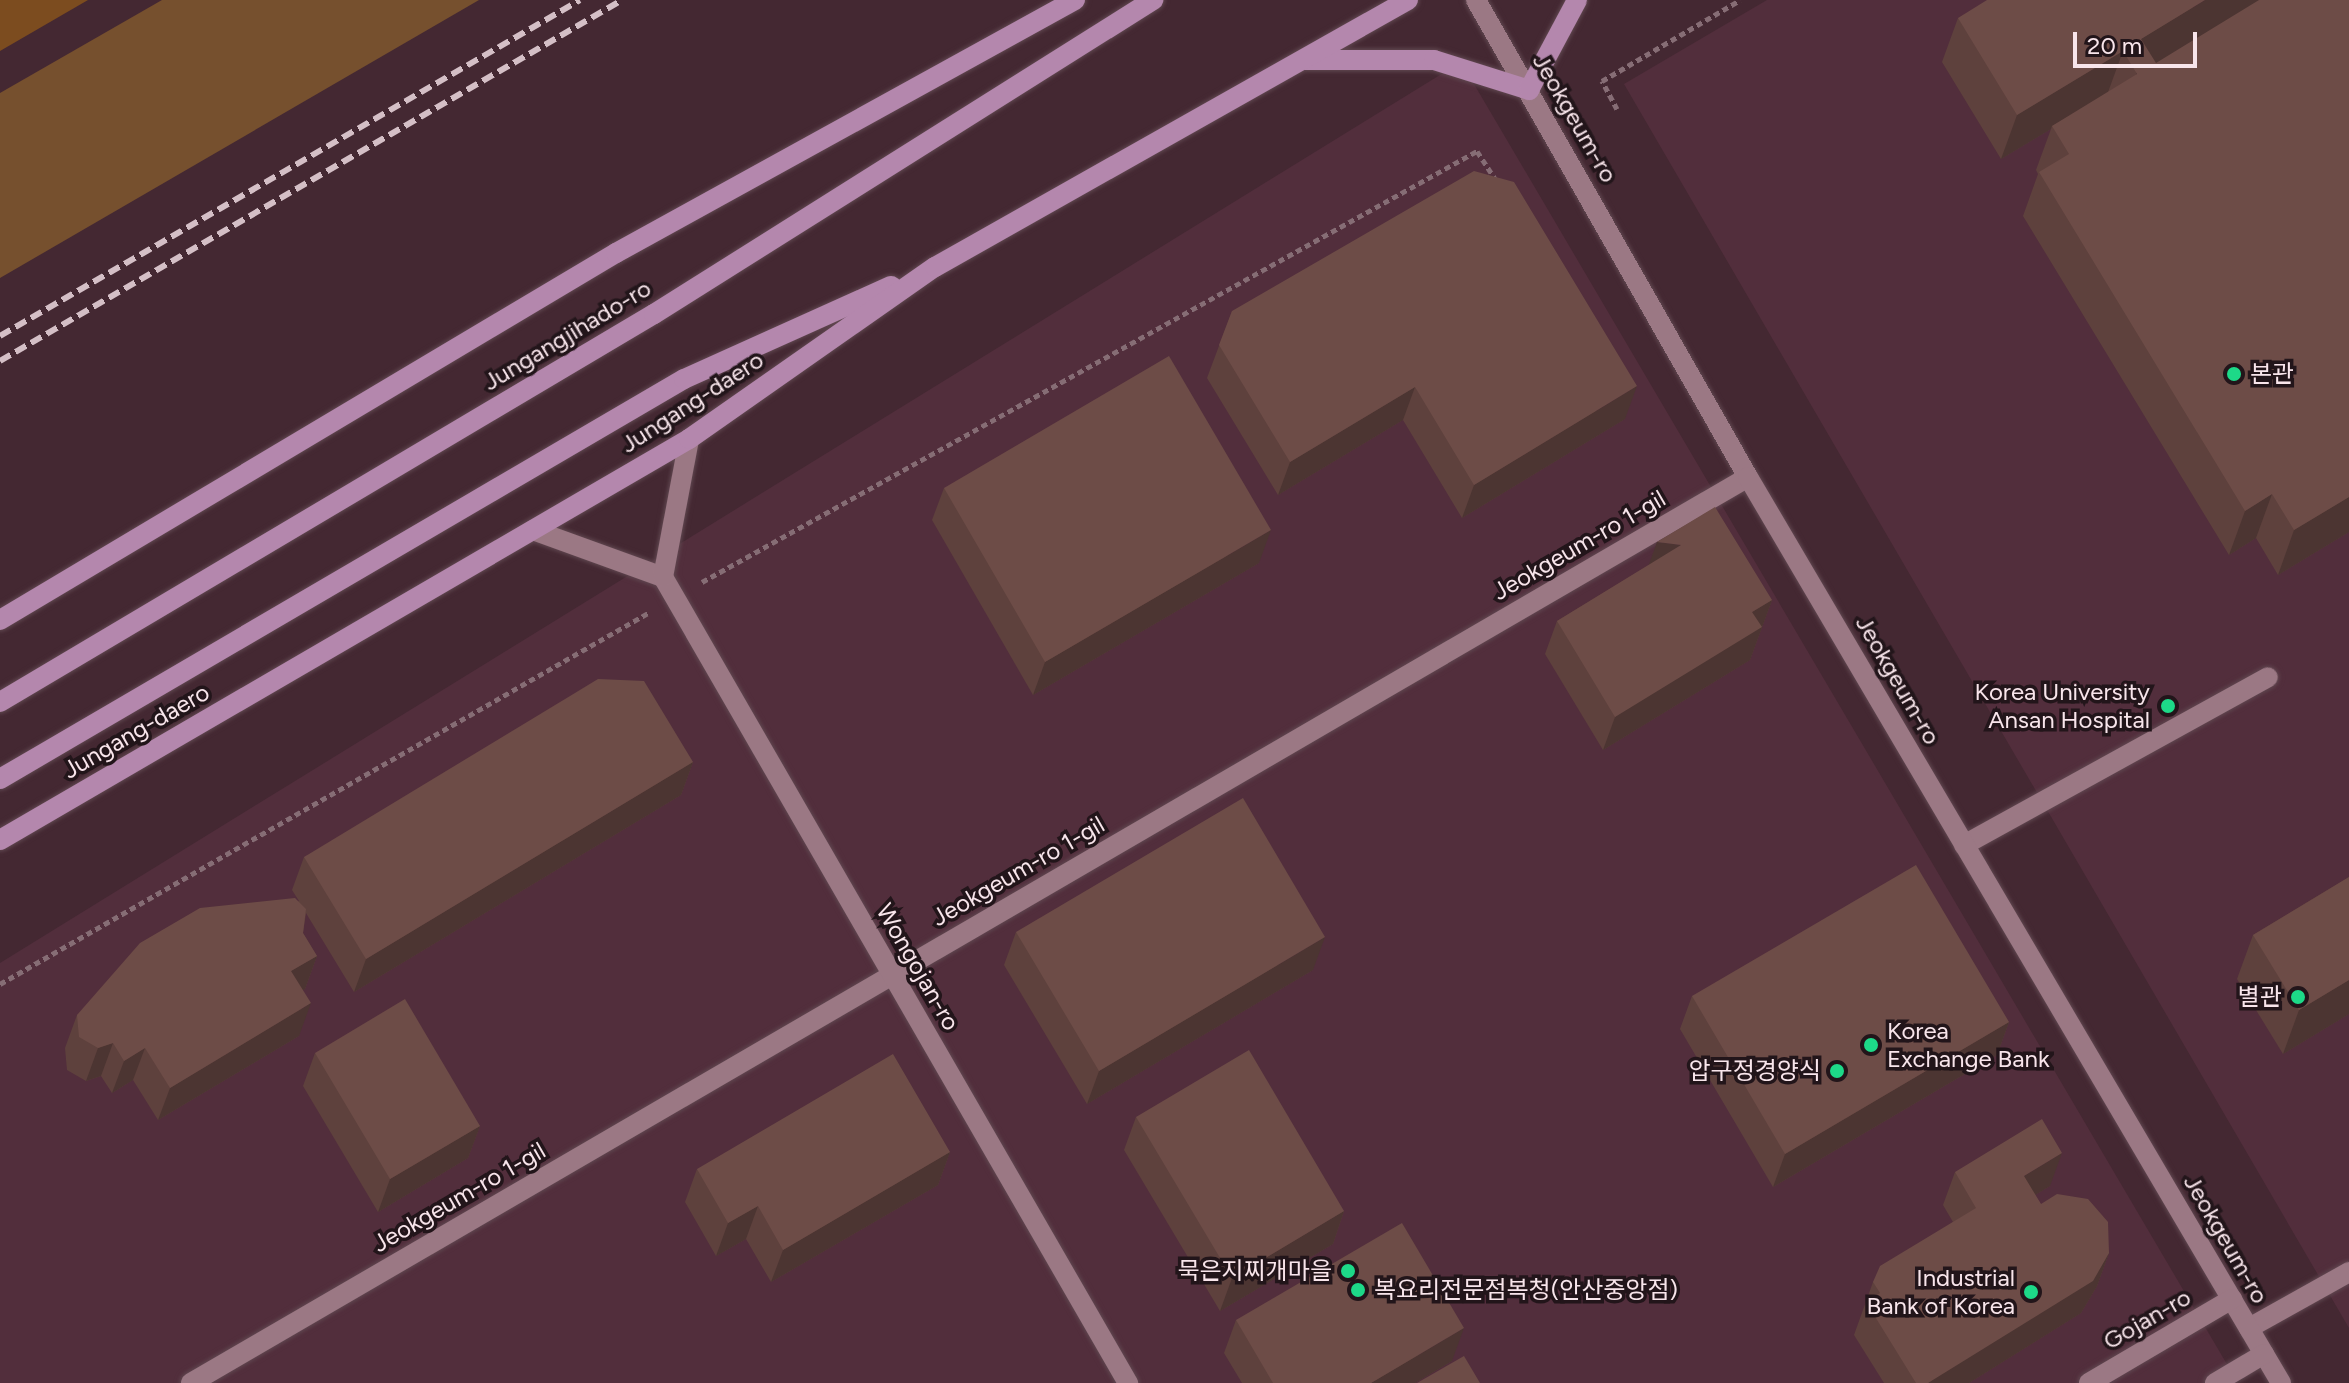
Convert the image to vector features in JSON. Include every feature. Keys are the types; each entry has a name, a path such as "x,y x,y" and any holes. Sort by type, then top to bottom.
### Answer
{"main road":[{"path":"0,620 616,253 1075,0"},
{"name":"Jungangjihado-ro","path":"0,702 654,314 1153,0"},
{"name":"Jungang-daero","path":"0,840 689,439 935,267 1408,0"},
{"path":"1301,60 1434,60 1529,90 1577,0"},
{"path":"0,779 684,379 935,267"}],"street":[{"name":"Jeokgeum-ro","path":"1476,0 1748,477 2281,1383"},
{"path":"533,530 663,577 689,439"},
{"name":"Jeokgeum-ro 1-gil","path":"191,1383 1748,477"},
{"name":"Wongojan-ro","path":"663,577 1128,1383"},
{"path":"1964,845 2268,677"},
{"path":"2249,1328 2349,1272"},
{"name":"Gojan-ro","path":"2089,1383 2232,1299"},
{"path":"2215,1383 2264,1354"}],"path":[{"path":"1617,109 1602,81 1740,0"},
{"path":"0,984 674,598 1477,151 1496,180"}],"shaded area":[{"path":"0,0 88,0 0,51"},
{"path":"162,0 479,0 0,278 0,93"},
{"name":"Korea University Ansan Hospital","path":"1767,0 2349,0 2349,1328 1624,84"},
{"path":"1461,62 2238,1383 0,1383 0,963"}],"building":[{"name":"본관","path":"1987,0 2205,0 2141,39 2156,63 2259,0 2349,0 2349,497 2294,530 2272,494 2245,511 2039,172 2069,154 2052,126 2137,74 2123,51 2017,115 1958,18"},
{"path":"1474,171 1514,182 1637,386 1474,485 1415,387 1290,462 1219,345 1232,311"},
{"path":"1169,356 1271,530 1045,662 944,488"},
{"path":"1715,507 1772,600 1752,612 1762,627 1615,717 1557,621 1681,545 1657,542"},
{"path":"598,679 644,681 693,762 366,959 304,857"},
{"path":"1243,798 1325,937 1099,1071 1016,932"},
{"path":"1916,865 2009,1022 1785,1154 1692,996"},
{"path":"2349,877 2349,980 2299,1010 2253,935"},
{"path":"295,898 306,909 303,933 317,956 291,971 311,1003 170,1088 145,1048 124,1061 113,1043 98,1048 79,1037 77,1015 140,943 200,908"},
{"path":"405,999 480,1126 390,1179 315,1053"},
{"path":"1249,1050 1344,1211 1232,1278 1136,1117"},
{"path":"893,1054 950,1152 783,1250 758,1206 728,1223 697,1169"},
{"path":"2042,1119 2062,1153 2024,1176 2041,1204 2057,1194 2088,1199 2108,1222 2109,1253 2093,1281 1928,1383 1916,1383 1866,1302 1880,1293 1873,1282 1880,1266 1976,1208 1955,1172"},
{"path":"1402,1223 1464,1328 1371,1383 1273,1383 1236,1320"},
{"path":"1464,1356 1480,1383 1417,1383"}],"railway":[{"path":"0,336 580,0"},
{"path":"0,361 622,0"}],"place":[{"name":"본관","path":"2234,374"},
{"name":"Korea University Ansan Hospital","path":"2168,706"},
{"name":"별관","path":"2298,997"},
{"name":"Korea Exchange Bank","path":"1871,1045"},
{"name":"압구정경양식","path":"1837,1071"},
{"name":"묵은지찌개마을","path":"1348,1271"},
{"name":"복요리전문점복청(안산중앙점)","path":"1358,1290"},
{"name":"Industrial Bank of Korea","path":"2031,1292"}]}
